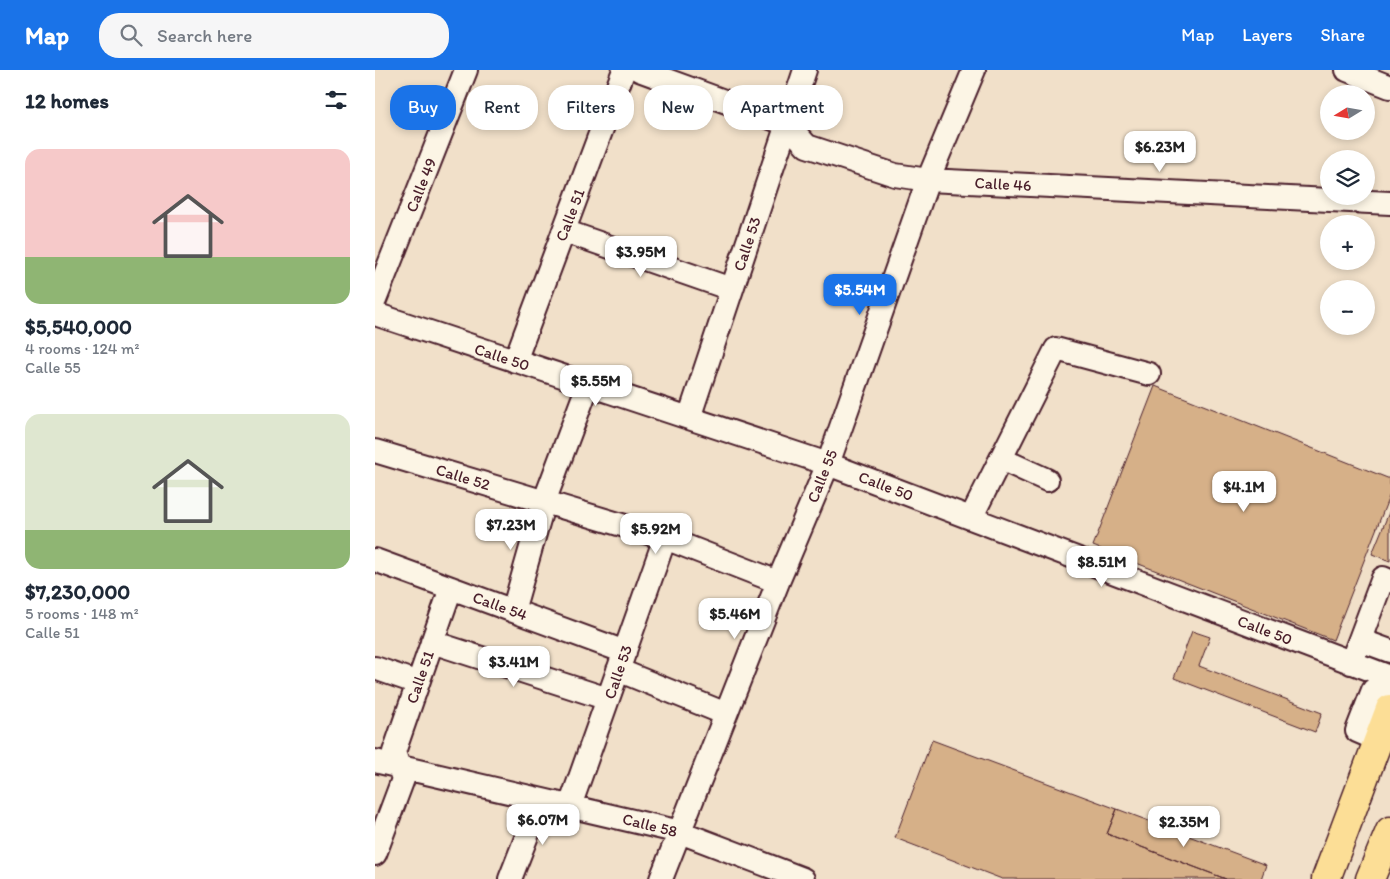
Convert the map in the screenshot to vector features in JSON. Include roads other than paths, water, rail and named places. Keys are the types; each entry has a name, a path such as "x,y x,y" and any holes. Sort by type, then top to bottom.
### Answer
{"main road":[{"path":"1326,879 1390,709"},
{"path":"1370,879 1390,831"}],"street":[{"name":"Calle 49","path":"375,300 466,70"},
{"name":"Calle 51","path":"515,361 624,70"},
{"name":"Calle 46","path":"639,70 723,101"},
{"name":"Calle 53","path":"800,85 805,70"},
{"name":"Calle 55","path":"661,879 778,582 828,464 928,180 974,70"},
{"path":"1347,70 1390,87"},
{"name":"Calle 53","path":"689,418 785,130"},
{"name":"Calle 46","path":"792,130 807,146 895,175 928,180 1390,204"},
{"path":"564,231 731,289"},
{"name":"Calle 50","path":"375,314 828,464 1390,677"},
{"path":"971,518 1056,349 1149,374"},
{"path":"513,611 544,502 588,385"},
{"name":"Calle 52","path":"375,450 665,538 778,582"},
{"path":"1001,460 1047,480"},
{"name":"Calle 53","path":"570,806 665,538"},
{"name":"Calle 54","path":"375,560 513,611 621,661 726,714"},
{"path":"1351,663 1383,578 1390,581"},
{"name":"Calle 51","path":"375,854 403,779 394,752 451,588"},
{"path":"1360,640 1390,651"},
{"path":"432,642 608,700"},
{"path":"375,668 418,683"},
{"path":"1378,740 1357,732 1373,690 1390,697"},
{"name":"Calle 58","path":"375,761 680,832 803,879"},
{"path":"510,879 541,800"}]}
